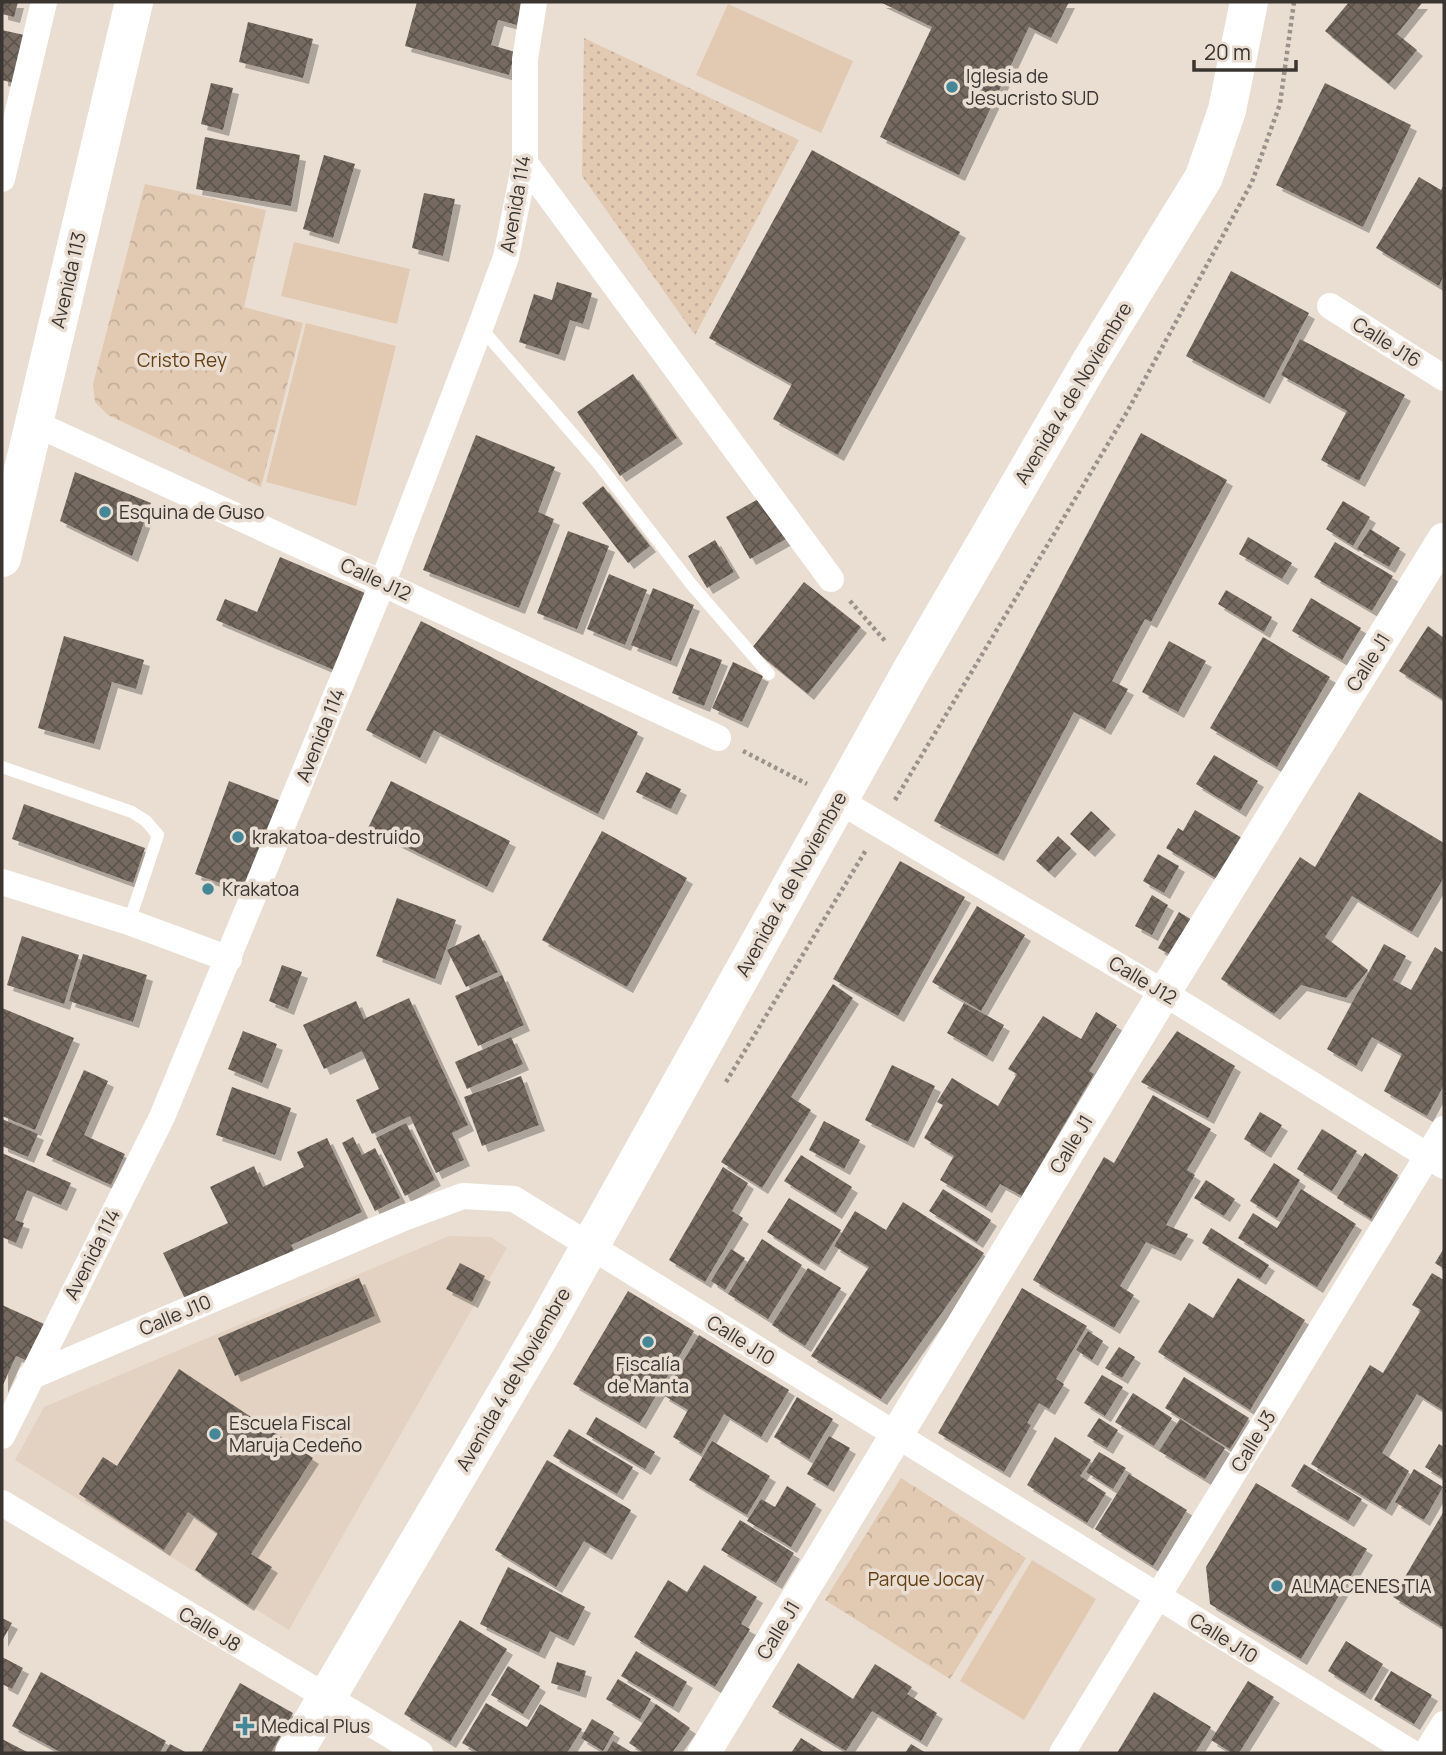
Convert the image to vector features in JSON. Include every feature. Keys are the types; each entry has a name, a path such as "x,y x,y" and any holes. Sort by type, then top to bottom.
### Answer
{"main road":[{"name":"Avenida 113","path":"2,558 134,2"},
{"name":"Avenida 4 de Noviembre","path":"294,1753 545,1327 911,671 1091,361 1204,177 1227,110 1249,2"}],"street":[{"path":"2,179 44,2"},
{"name":"Avenida 114","path":"2,1436 162,1117 383,582 480,328 506,257 525,163 525,59 534,2"},
{"path":"525,163 831,579"},
{"name":"Calle J16","path":"1330,306 1444,378"},
{"name":"Calle J12","path":"34,423 718,738"},
{"name":"Calle J1","path":"704,1753 1164,993 1444,539"},
{"name":"Calle J12","path":"838,800 1164,993 1436,1161"},
{"path":"2,882 129,922 229,959"},
{"name":"Calle J3","path":"1062,1753 1158,1597 1436,1161 1444,1129"},
{"name":"Calle J10","path":"30,1377 406,1217 463,1196 514,1199 894,1436 1412,1753"},
{"name":"Calle J8","path":"2,1503 420,1753"},
{"path":"1426,1753 1444,1724"}],"lane":[{"path":"480,328 597,462 691,584 769,674"},
{"path":"2,767 132,812 146,821 158,835 129,922"}],"path":[{"path":"725,1085 1127,412 1252,182 1280,104 1294,2"},
{"path":"831,579 911,671"},
{"path":"718,738 838,800"}],"shaded area":[{"name":"Escuela Fiscal Maruja Cedeño","path":"449,1236 491,1237 507,1248 289,1630 15,1460 44,1407"}],"green space":[{"path":"728,4 853,61 821,133 696,75"},
{"path":"584,38 799,140 695,335 582,176"},
{"name":"Cristo Rey","path":"145,184 266,210 244,307 303,323 261,487 108,415 95,402 93,384"},
{"path":"294,242 410,269 397,324 281,296"},
{"path":"306,323 396,346 356,506 266,482"},
{"name":"Parque Jocay","path":"901,1478 1026,1558 950,1679 825,1600"},
{"path":"1032,1560 1096,1599 1024,1720 960,1681"}],"building":[{"path":"2,2 18,2 14,17 2,14"},
{"path":"417,2 523,2 517,25 498,20 491,45 515,52 509,75 405,46"},
{"name":"Iglesia de Jesucristo SUD","path":"880,2 1069,2 1051,38 1029,27 959,175 880,137 932,27"},
{"path":"1349,2 1422,3 1397,34 1417,50 1389,84 1325,31"},
{"path":"248,22 313,39 303,78 239,62"},
{"path":"2,30 24,35 13,83 2,80"},
{"path":"211,83 233,88 223,130 201,124"},
{"path":"1325,83 1411,125 1363,227 1276,185"},
{"path":"205,137 300,155 291,206 196,189"},
{"path":"812,150 960,232 838,455 773,419 792,384 709,338"},
{"path":"324,155 355,164 333,238 303,229"},
{"path":"1419,177 1441,190 1444,184 1444,275 1439,286 1376,248"},
{"path":"424,193 455,199 443,256 412,248"},
{"path":"1231,271 1309,313 1264,398 1186,356"},
{"path":"557,282 592,293 583,324 570,320 559,355 519,342 534,294 552,300"},
{"path":"1300,339 1405,395 1359,481 1321,460 1347,411 1281,375"},
{"path":"633,374 677,438 620,476 577,412"},
{"path":"1141,433 1227,480 1151,622 1145,619 1112,681 1128,689 1105,729 1074,712 998,855 934,821"},
{"path":"476,435 555,467 538,512 554,519 519,608 423,570"},
{"name":"Esquina de Guso","path":"75,472 151,503 132,556 60,521"},
{"path":"603,486 650,546 628,563 582,503"},
{"path":"762,497 786,539 750,559 726,517"},
{"path":"1343,501 1370,517 1353,546 1326,529"},
{"path":"1370,529 1400,548 1389,567 1357,549"},
{"path":"568,531 609,546 577,629 537,613"},
{"path":"1248,537 1292,563 1282,579 1239,554"},
{"path":"715,540 734,572 707,588 688,556"},
{"path":"1335,542 1393,576 1372,611 1314,577"},
{"path":"280,557 365,593 334,670 216,620 225,599 257,612"},
{"path":"609,574 647,590 625,645 587,629"},
{"path":"804,582 861,627 808,694 752,648"},
{"path":"653,588 694,605 671,661 631,645"},
{"path":"1226,590 1272,617 1264,632 1218,604"},
{"path":"1311,598 1361,628 1342,660 1292,631"},
{"path":"421,621 638,732 598,814 434,730 420,758 366,730"},
{"path":"1428,626 1444,638 1444,700 1399,671"},
{"path":"64,636 144,660 136,689 112,682 94,744 38,728"},
{"path":"1263,637 1330,677 1277,767 1210,728"},
{"path":"1169,641 1206,661 1178,712 1142,692"},
{"path":"690,648 722,660 704,706 672,693"},
{"path":"733,662 763,676 742,722 712,708"},
{"path":"1214,755 1258,781 1240,811 1196,784"},
{"path":"646,772 681,789 671,809 636,792"},
{"name":"krakatoa-destruido","path":"229,781 281,801 247,893 195,874"},
{"path":"391,781 510,841 487,887 368,828"},
{"path":"1359,792 1444,843 1444,877 1412,932 1352,896 1325,937 1368,970 1346,998 1301,985 1274,1014 1221,979 1300,857 1315,867"},
{"path":"24,804 145,848 133,883 12,839"},
{"path":"1195,810 1247,841 1229,886 1166,848 1178,828 1183,831"},
{"path":"1091,811 1110,829 1089,851 1070,834"},
{"path":"602,831 687,878 627,987 542,940"},
{"path":"1058,836 1071,848 1049,872 1036,861"},
{"path":"1158,854 1179,866 1164,893 1143,881"},
{"path":"900,861 965,897 898,1016 833,979"},
{"path":"1152,895 1168,905 1152,935 1135,926"},
{"path":"397,898 456,920 435,979 376,956"},
{"path":"977,906 1025,935 981,1011 932,982"},
{"path":"1179,912 1197,923 1176,958 1158,948"},
{"path":"479,934 498,972 466,987 447,950"},
{"path":"22,936 79,955 64,1004 7,985"},
{"path":"1384,944 1406,956 1393,980 1411,990 1435,947 1444,953 1444,1085 1427,1116 1384,1091 1402,1054 1372,1037 1356,1066 1327,1049"},
{"path":"83,954 147,975 133,1022 69,1001"},
{"path":"282,965 302,972 288,1009 269,1001"},
{"path":"502,975 524,1025 478,1046 455,996"},
{"path":"833,984 853,998 791,1097 811,1110 762,1188 721,1162"},
{"path":"409,998 468,1125 452,1133 464,1160 436,1173 410,1116 372,1134 356,1100 379,1089 362,1051 324,1069 303,1025 356,1001 364,1019"},
{"path":"964,1003 1004,1025 987,1056 947,1033"},
{"path":"2,1008 74,1038 35,1130 2,1116"},
{"path":"1096,1012 1117,1025 1089,1071 1094,1074 1022,1196 1000,1184 986,1207 940,1180 954,1156 924,1138 943,1105 937,1102 952,1078 998,1106 1017,1074 1008,1069 1043,1016 1081,1039"},
{"path":"243,1031 277,1044 262,1083 228,1069"},
{"path":"1177,1031 1235,1066 1208,1118 1141,1082"},
{"path":"511,1037 523,1064 467,1089 455,1062"},
{"path":"892,1065 935,1086 908,1142 865,1120"},
{"path":"84,1070 108,1081 84,1135 125,1154 111,1185 46,1155"},
{"path":"521,1076 539,1125 482,1146 464,1097"},
{"path":"232,1087 291,1108 275,1155 216,1135"},
{"path":"1153,1095 1211,1129 1187,1170 1195,1175 1166,1225 1188,1234 1175,1255 1146,1242 1120,1286 1134,1295 1114,1328 1033,1280 1104,1157 1114,1163"},
{"path":"1260,1112 1282,1125 1265,1152 1244,1139"},
{"path":"2,1119 38,1134 28,1157 2,1146"},
{"path":"824,1121 860,1140 844,1169 809,1150"},
{"path":"406,1123 435,1180 405,1196 376,1138"},
{"path":"1322,1129 1357,1151 1332,1191 1297,1169"},
{"path":"353,1137 362,1155 375,1148 400,1198 375,1211 342,1143"},
{"path":"327,1138 362,1212 291,1245 296,1254 188,1305 163,1253 228,1223 210,1187 254,1166 263,1187 304,1167 297,1152"},
{"path":"2,1153 71,1183 61,1205 27,1190 15,1220 24,1223 16,1243 2,1237"},
{"path":"1365,1153 1398,1175 1371,1219 1337,1198"},
{"path":"801,1155 852,1187 836,1213 784,1181"},
{"path":"1274,1163 1300,1180 1277,1218 1250,1201"},
{"path":"723,1167 748,1183 732,1211 743,1218 705,1282 669,1260"},
{"path":"1206,1180 1235,1199 1224,1216 1194,1198"},
{"path":"943,1189 991,1220 977,1242 929,1211"},
{"path":"1301,1189 1356,1224 1317,1287 1238,1238 1253,1213 1277,1228"},
{"path":"789,1198 841,1230 819,1265 767,1232"},
{"path":"903,1202 984,1253 881,1399 811,1356 869,1267 834,1246 855,1211 886,1230"},
{"path":"1211,1228 1269,1265 1260,1279 1202,1243"},
{"path":"762,1239 802,1265 768,1319 728,1294"},
{"path":"1444,1248 1444,1269 1435,1263"},
{"path":"731,1249 745,1258 725,1290 711,1281"},
{"path":"460,1263 485,1276 472,1302 446,1289"},
{"path":"808,1268 841,1288 805,1346 772,1325"},
{"path":"1432,1273 1444,1280 1444,1411 1417,1394 1382,1453 1409,1471 1386,1510 1311,1464 1370,1365 1383,1373 1421,1310 1412,1305"},
{"path":"359,1278 375,1316 235,1376 218,1338"},
{"path":"1238,1278 1305,1320 1250,1410 1158,1352 1189,1303 1213,1318"},
{"path":"1022,1288 1087,1326 1056,1379 1064,1384 1049,1409 1039,1403 1027,1423 1031,1425 1004,1472 938,1433"},
{"path":"628,1291 694,1331 640,1423 573,1384"},
{"path":"2,1305 44,1324 28,1361 16,1356 2,1387"},
{"path":"1088,1331 1103,1341 1092,1360 1076,1350"},
{"path":"699,1335 789,1390 761,1437 724,1414 701,1454 673,1437 688,1410 663,1395"},
{"path":"1119,1347 1135,1357 1122,1378 1105,1368"},
{"path":"179,1369 313,1458 251,1554 272,1567 248,1605 195,1570 218,1533 188,1512 164,1550 79,1494 103,1457 117,1466"},
{"path":"1102,1375 1123,1387 1105,1416 1084,1403"},
{"path":"1184,1377 1249,1418 1230,1449 1165,1408"},
{"path":"1133,1393 1172,1418 1154,1446 1115,1422"},
{"path":"797,1397 833,1419 809,1459 774,1437"},
{"path":"596,1417 655,1452 645,1469 586,1434"},
{"path":"1099,1418 1118,1430 1107,1448 1087,1436"},
{"path":"1180,1419 1225,1448 1205,1479 1159,1451"},
{"path":"569,1429 633,1467 617,1494 553,1456"},
{"path":"829,1436 850,1448 828,1486 807,1474"},
{"path":"1055,1437 1091,1460 1080,1476 1106,1493 1087,1523 1027,1485"},
{"path":"712,1441 770,1476 747,1515 689,1480"},
{"path":"1439,1444 1444,1447 1444,1479 1425,1467"},
{"path":"1099,1452 1126,1468 1113,1489 1086,1472"},
{"path":"547,1460 631,1510 606,1554 584,1541 556,1587 495,1550"},
{"path":"1304,1464 1362,1499 1348,1521 1291,1486"},
{"path":"1414,1469 1443,1487 1424,1520 1395,1502"},
{"path":"1129,1474 1187,1510 1153,1566 1095,1529"},
{"name":"ALMACENES TIA","path":"1256,1483 1367,1549 1301,1659 1210,1604 1206,1567"},
{"path":"787,1486 816,1504 791,1547 747,1521 761,1499 775,1507"},
{"path":"1444,1511 1444,1628 1393,1597"},
{"path":"740,1520 794,1553 776,1583 721,1550"},
{"path":"704,1565 757,1597 741,1624 750,1629 715,1687 634,1637 668,1580 687,1592"},
{"path":"508,1567 585,1607 568,1640 550,1631 539,1653 480,1624"},
{"path":"2,1618 12,1623 2,1641"},
{"path":"460,1620 507,1649 450,1742 404,1714"},
{"path":"1346,1641 1383,1664 1365,1694 1328,1671"},
{"path":"636,1651 687,1682 673,1707 621,1676"},
{"path":"2,1657 23,1668 12,1689 2,1684"},
{"path":"557,1662 586,1671 580,1692 551,1683"},
{"path":"798,1663 853,1699 875,1664 912,1687 907,1694 937,1713 921,1741 872,1711 846,1751 772,1707"},
{"path":"508,1666 540,1686 523,1714 491,1695"},
{"path":"1391,1671 1432,1695 1414,1724 1374,1700"},
{"path":"41,1672 166,1741 160,1753 62,1753 12,1726"},
{"path":"618,1679 651,1699 640,1719 606,1699"},
{"path":"1248,1681 1274,1697 1239,1753 1232,1753 1211,1740"},
{"path":"240,1683 293,1713 271,1753 201,1753"},
{"path":"1154,1692 1211,1727 1195,1753 1117,1753"},
{"path":"486,1703 527,1727 540,1704 582,1729 567,1753 480,1753 462,1743"},
{"path":"656,1704 690,1728 672,1753 644,1753 629,1743"},
{"path":"592,1719 614,1732 603,1751 581,1738"},
{"path":"801,1738 825,1753 791,1753"},
{"path":"2,1739 29,1753 2,1753"},
{"path":"613,1741 633,1753 606,1753"},
{"path":"170,1744 187,1753 165,1753"},
{"path":"911,1744 926,1753 905,1753"}],"place":[{"name":"Iglesia de Jesucristo SUD","path":"952,87"},
{"name":"Esquina de Guso","path":"105,512"},
{"name":"krakatoa-destruido","path":"238,837"},
{"name":"Krakatoa","path":"208,889"},
{"name":"Fiscalía de Manta","path":"648,1342"},
{"name":"Escuela Fiscal Maruja Cedeño","path":"215,1434"},
{"name":"ALMACENES TIA","path":"1277,1586"},
{"name":"Medical Plus","path":"245,1726"}]}
